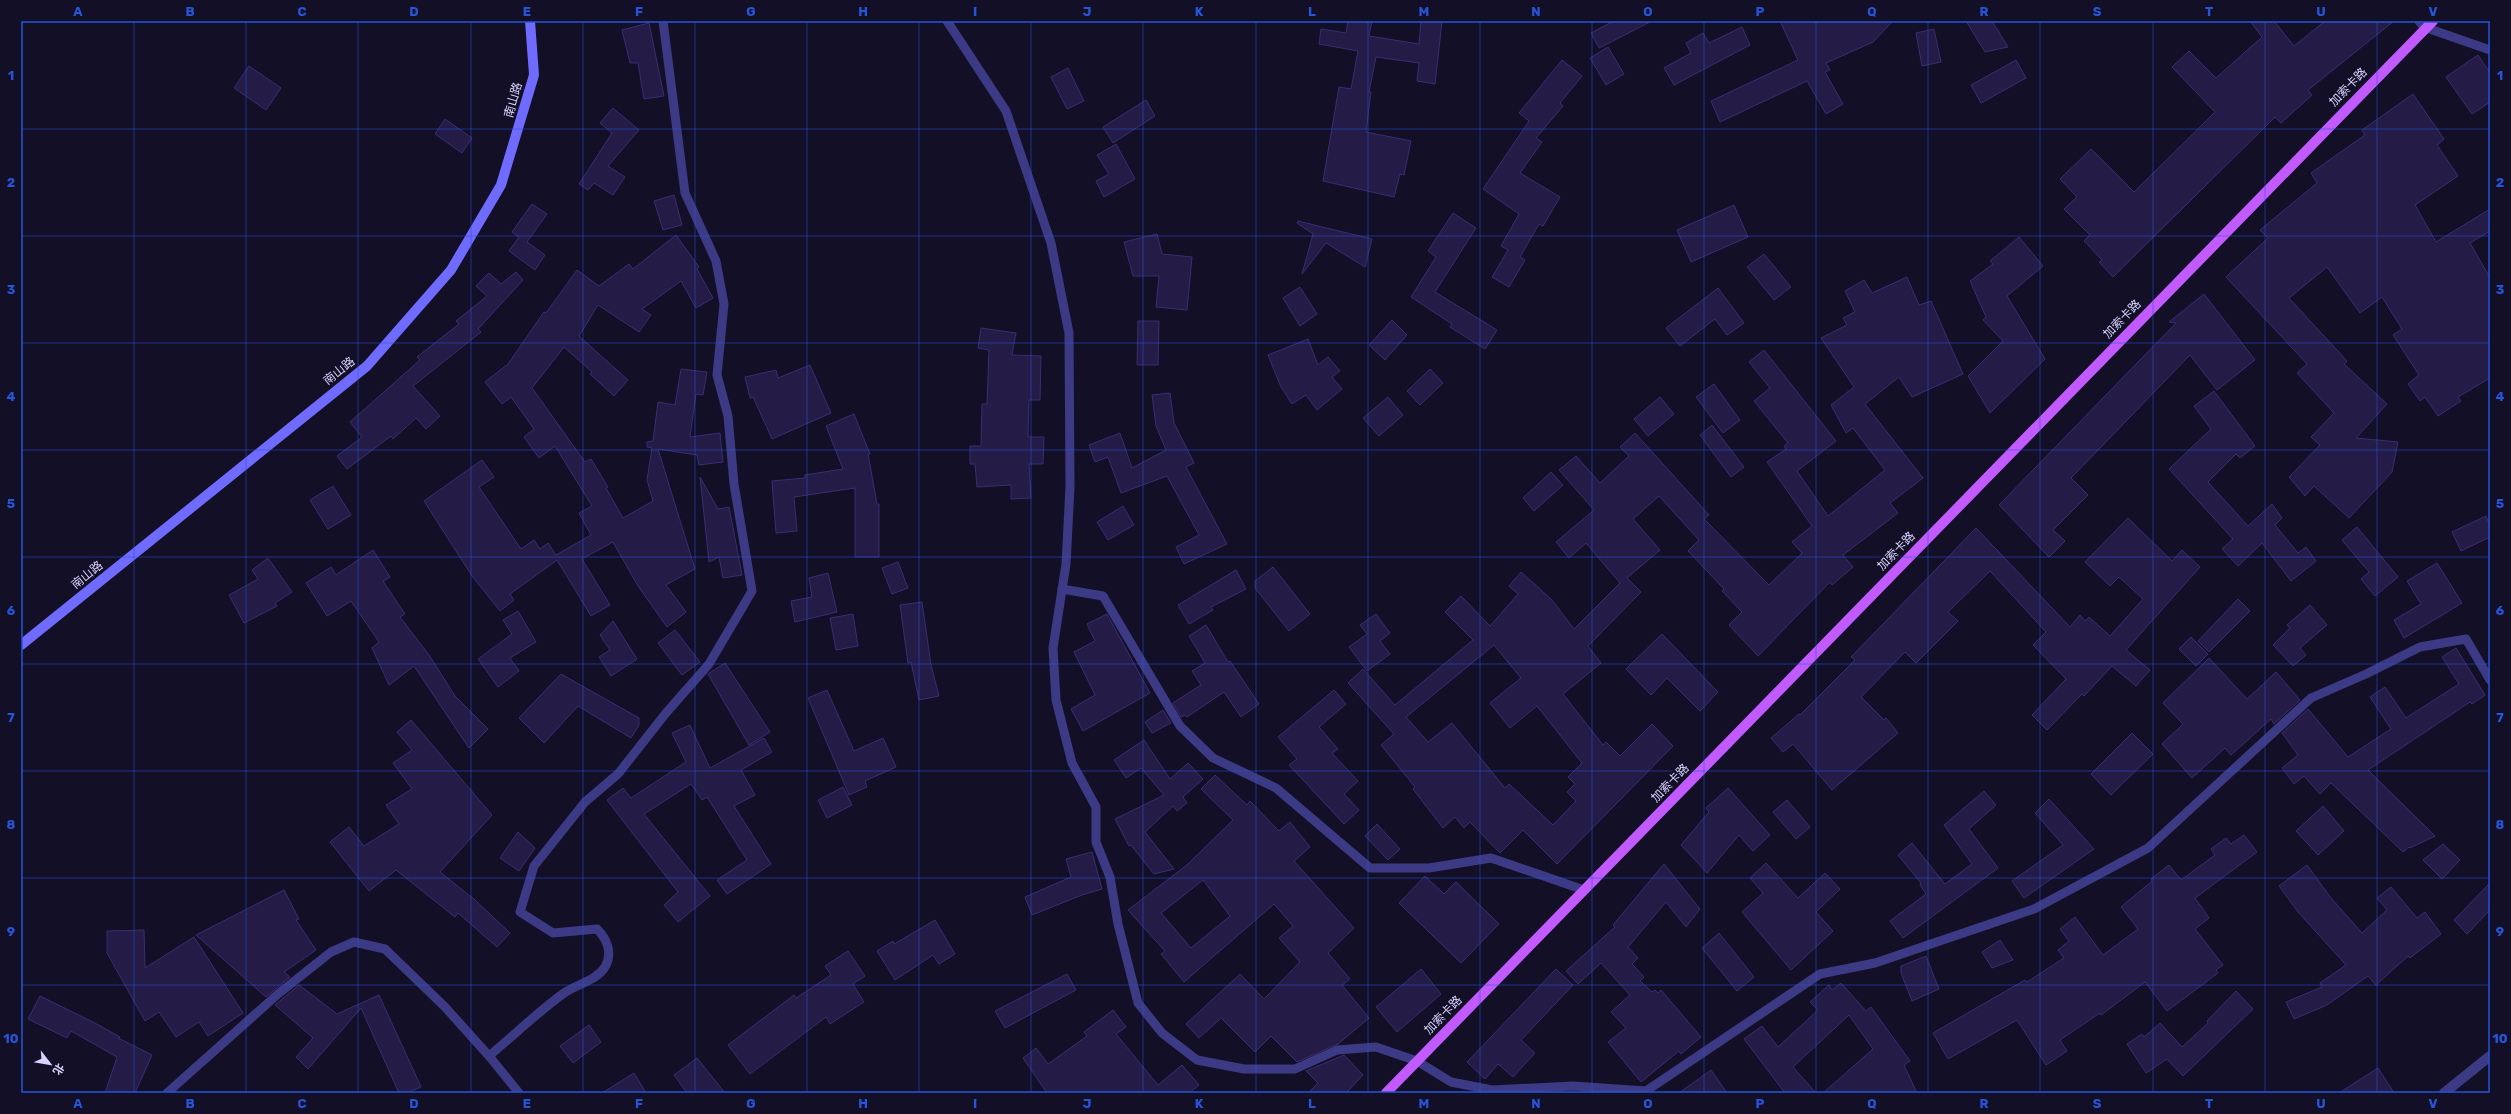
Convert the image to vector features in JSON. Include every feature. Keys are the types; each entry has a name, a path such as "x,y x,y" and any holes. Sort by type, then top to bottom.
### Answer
{"main road":[{"name":"加索卡路","path":"1386,1093 2425,23"}],"street":[{"name":"南山路","path":"21,645 367,366 451,270 501,185 534,75 530,21"},
{"path":"2444,1093 2490,1056"}],"lane":[{"path":"489,1056 565,992 594,977 605,966 609,951 603,935 597,929 553,932 520,912 534,866 585,802 618,774 666,713 709,664 752,590 734,484 728,416 717,375 724,304 716,261 685,193 663,21"},
{"path":"947,21 1006,111 1051,243 1069,333 1070,487 1066,564 1053,648 1056,700 1072,763 1096,807 1096,842 1110,877 1118,924 1138,1004 1162,1033 1197,1060 1244,1069 1295,1069 1337,1050 1376,1047 1417,1061 1451,1082 1492,1090 1573,1086 1646,1092 1820,974 1875,963 2034,909 2148,848 2311,698 2366,674 2420,647 2466,639 2490,680"},
{"path":"2425,23 2490,50"},
{"path":"1062,589 1103,596 1180,726 1213,758 1276,788 1370,868 1429,868 1491,858 1584,890"},
{"path":"167,1093 290,985 330,952 354,942 385,949 445,1007 489,1056 519,1093"}],"building":[{"path":"1348,21 1372,21 1369,36 1419,44 1421,21 1442,21 1435,84 1417,81 1419,63 1376,57 1369,92 1371,92 1366,132 1411,141 1404,175 1400,174 1394,197 1323,181 1339,87 1351,89 1358,51 1319,44 1321,29 1346,33"},
{"path":"1614,21 1652,21 1599,48 1591,33"},
{"path":"1780,21 1893,21 1873,42 1826,63 1830,70 1825,72 1843,104 1826,114 1807,81 1720,122 1711,101 1798,60"},
{"path":"1966,21 1992,21 2008,47 1985,52"},
{"path":"2250,21 2274,21 2294,46 2325,21 2394,21 2308,90 2312,95 2281,123 2275,117 2113,277 2099,262 2102,260 2084,241 2090,235 2064,209 2077,197 2060,179 2091,149 2134,192 2215,112 2172,67 2189,51 2216,78 2262,37"},
{"path":"649,23 664,96 644,99 638,63 630,63 622,30"},
{"path":"1742,27 1750,45 1674,85 1664,68 1691,53 1686,43 1703,33 1709,43"},
{"path":"1934,29 1941,62 1922,66 1916,33"},
{"path":"1608,47 1624,74 1606,85 1590,58"},
{"path":"2478,55 2490,73 2490,102 2472,114 2446,77"},
{"path":"1562,60 1582,76 1560,103 1563,106 1536,138 1542,142 1520,173 1560,197 1543,226 1539,224 1520,257 1525,260 1509,287 1492,277 1508,250 1501,246 1519,214 1483,189 1529,121 1519,113"},
{"path":"2016,60 2026,78 1981,103 1971,85"},
{"path":"249,66 281,88 266,110 234,88"},
{"path":"1068,68 1084,101 1067,109 1051,77"},
{"path":"2413,94 2444,139 2437,145 2458,176 2415,205 2436,242 2490,209 2490,231 2470,243 2490,278 2490,378 2458,397 2461,401 2438,416 2425,397 2420,401 2408,384 2419,375 2393,335 2402,329 2382,297 2360,313 2327,267 2289,298 2347,361 2344,364 2387,404 2356,438 2398,442 2392,472 2349,518 2314,486 2305,496 2289,477 2320,445 2311,437 2334,413 2297,373 2307,364 2226,277 2268,238 2260,230 2317,183 2311,173 2365,135 2362,130"},
{"path":"1146,100 1155,116 1113,143 1103,127"},
{"path":"613,108 639,130 608,166 625,177 613,195 594,183 588,190 579,184 612,133 600,123"},
{"path":"445,119 472,138 462,153 435,134"},
{"path":"1116,144 1135,179 1104,197 1096,181 1109,174 1097,155"},
{"path":"674,195 682,225 663,230 654,201"},
{"path":"532,204 547,214 527,242 545,255 535,270 509,251 519,237 512,232"},
{"path":"1734,205 1748,237 1691,262 1677,230"},
{"path":"1453,213 1476,228 1435,292 1497,330 1485,349 1450,327 1452,324 1411,297 1436,257 1428,251"},
{"path":"1298,221 1372,239 1365,267 1326,243 1302,274 1313,234 1297,223"},
{"path":"1157,234 1162,254 1192,257 1187,310 1156,307 1159,276 1133,276 1124,242"},
{"path":"676,235 699,267 697,269 713,298 696,308 681,281 642,309 651,315 639,332 598,305 579,336 628,380 614,396 590,374 592,372 564,347 532,388 585,462 591,459 608,487 606,488 623,518 653,501 647,480 652,448 647,447 647,442 653,441 658,402 675,405 681,369 707,372 703,395 696,394 690,437 720,433 723,462 699,465 697,455 658,449 695,569 666,585 686,612 667,627 638,586 613,542 582,559 610,605 591,616 557,560 510,594 514,600 500,611 472,576 424,501 482,460 494,477 479,487 521,549 534,540 540,549 548,543 556,555 591,535 579,513 592,506 555,446 539,458 524,437 534,429 511,397 502,404 485,382 508,364 544,312 546,313 577,270 599,286 629,264 633,269"},
{"path":"2019,237 2043,266 2007,296 2045,359 1990,413 1968,376 2003,341 1983,320 1986,317 1970,281 1993,264 1990,261"},
{"path":"1764,254 1791,287 1774,300 1747,267"},
{"path":"516,272 523,280 478,329 481,332 413,386 440,416 426,429 416,418 393,439 391,436 347,469 337,456 362,437 350,422 420,360 417,357 459,324 456,321 487,296 476,286 489,273 501,284"},
{"path":"1907,277 1919,305 1931,301 1963,374 1912,397 1899,377 1865,404 1923,478 1890,503 1898,513 1843,555 1853,567 1832,585 1830,582 1758,656 1729,625 1742,612 1722,591 1724,589 1688,551 1699,540 1659,496 1633,519 1660,550 1627,578 1641,592 1588,646 1601,663 1563,694 1603,745 1606,742 1620,756 1652,724 1673,746 1557,864 1523,830 1500,853 1470,822 1464,828 1455,817 1443,828 1413,789 1415,787 1381,745 1394,734 1348,683 1363,669 1395,705 1473,640 1445,612 1461,596 1490,626 1518,594 1509,586 1521,572 1552,600 1574,629 1620,583 1586,543 1569,558 1556,542 1594,510 1559,470 1576,456 1600,483 1629,456 1620,447 1635,433 1709,515 1704,519 1769,585 1802,553 1792,542 1812,526 1767,462 1786,449 1784,446 1788,443 1754,401 1770,388 1749,362 1764,350 1836,441 1797,471 1828,516 1885,470 1853,428 1846,433 1831,405 1854,387 1821,338 1847,325 1843,318 1855,312 1845,291 1864,280 1872,293","holes":["1494,645 1521,678 1490,703 1510,728 1537,706 1582,763 1568,777 1575,784 1567,792 1576,801 1553,825 1509,784 1505,788 1452,723 1428,742 1406,717"]},
{"path":"1300,287 1317,314 1300,326 1283,298"},
{"path":"1718,288 1744,323 1727,335 1715,319 1680,346 1666,328"},
{"path":"2204,294 2255,360 2217,390 2190,355 2071,478 2088,495 2053,530 2065,541 2049,557 1999,505 2176,323 2169,322"},
{"path":"1392,320 1407,335 1385,360 1369,345"},
{"path":"1138,321 1159,321 1158,365 1137,365"},
{"path":"981,328 1016,333 1012,355 1041,356 1040,400 1029,400 1028,437 1044,437 1043,464 1029,464 1031,498 1011,499 1011,485 977,487 975,464 970,464 970,446 981,446 982,404 987,404 989,350 978,348"},
{"path":"1308,339 1318,365 1328,357 1340,371 1332,377 1342,389 1317,410 1306,395 1292,404 1281,387 1268,355"},
{"path":"810,365 831,413 772,439 753,397 750,398 745,377 776,370 778,378"},
{"path":"1430,369 1443,383 1420,405 1407,391"},
{"path":"1714,384 1740,420 1723,433 1696,397"},
{"path":"2214,391 2255,446 2240,458 2236,454 2208,482 2248,526 2272,504 2282,518 2275,525 2298,553 2306,547 2316,561 2291,581 2262,543 2238,566 2222,549 2233,539 2169,469 2211,429 2194,406"},
{"path":"1170,393 1174,423 1194,463 1186,467 1227,544 1184,564 1176,547 1199,535 1167,476 1121,493 1108,457 1095,462 1089,445 1120,433 1132,468 1166,450 1156,426 1152,395"},
{"path":"1388,397 1403,415 1379,436 1363,418"},
{"path":"1660,397 1674,414 1648,436 1634,419"},
{"path":"854,414 870,454 868,454 877,504 879,504 879,557 855,557 855,488 794,497 797,531 776,533 772,481 805,478 805,475 843,469 826,426"},
{"path":"1712,425 1744,467 1731,477 1700,435"},
{"path":"1551,472 1563,485 1534,511 1523,498"},
{"path":"700,477 718,509 729,507 742,575 723,578 719,557 709,562"},
{"path":"333,486 351,515 328,529 310,500"},
{"path":"1123,506 1134,525 1108,540 1097,522"},
{"path":"2486,516 2490,526 2490,537 2461,551 2452,532"},
{"path":"2128,518 2172,561 2182,550 2200,567 2126,650 2150,670 2136,686 2112,666 2084,696 2082,694 2047,730 2032,715 2066,679 2033,645 2046,632 1990,571 1948,612 1958,621 1916,663 1905,652 1861,697 1884,720 1886,718 1898,733 1832,790 1793,744 1783,752 1771,738 1799,714 1800,715 1855,660 1851,657 1976,528 2070,627 2080,615 2085,621 2089,617 2110,636 2143,599 2119,577 2110,586 2085,562"},
{"path":"2357,527 2398,577 2375,596 2361,579 2369,572 2342,540"},
{"path":"373,550 390,577 383,581 405,614 400,617 429,655 455,696 488,729 469,748 414,666 389,685 372,648 379,642 351,601 327,616 306,583 331,567 336,575"},
{"path":"268,558 292,592 275,603 277,606 244,623 229,595 258,579 252,570"},
{"path":"898,562 908,588 892,594 882,568"},
{"path":"2437,563 2462,603 2404,638 2394,620 2421,604 2407,581"},
{"path":"1273,567 1310,614 1289,631 1255,588 1255,581"},
{"path":"1236,570 1246,589 1211,607 1213,610 1189,624 1178,605"},
{"path":"828,573 837,612 795,622 791,601 812,597 809,578"},
{"path":"2238,599 2250,611 2209,652 2198,641"},
{"path":"922,602 931,665 939,696 919,700 911,662 908,663 900,605"},
{"path":"2310,605 2327,625 2300,648 2306,655 2293,666 2273,645 2290,628 2287,625"},
{"path":"518,611 536,642 510,658 519,671 498,687 478,659 512,634 503,620"},
{"path":"853,614 858,646 836,650 830,618"},
{"path":"1107,614 1150,693 1083,731 1071,709 1095,695 1074,652 1095,641 1087,624"},
{"path":"1376,614 1390,633 1380,641 1390,654 1367,671 1349,647 1367,634 1360,625"},
{"path":"613,621 637,659 611,676 599,657 610,650 600,635"},
{"path":"1206,625 1228,662 1230,661 1259,704 1241,717 1224,692 1187,717 1185,715 1181,717 1173,703 1201,685 1192,671 1205,663 1189,636"},
{"path":"675,630 700,662 682,675 658,643"},
{"path":"1662,634 1718,692 1700,711 1667,678 1651,695 1626,669"},
{"path":"2191,637 2208,654 2196,666 2179,649"},
{"path":"2456,648 2485,695 2472,704 2470,702 2368,770 2435,836 2410,848 2409,847 2403,852 2331,783 2320,794 2304,776 2294,784 2282,768 2298,755 2282,733 2308,709 2348,757 2391,729 2370,697 2385,687 2406,718 2459,684 2442,657"},
{"path":"2209,658 2247,699 2276,672 2300,700 2274,724 2271,719 2231,755 2225,748 2192,778 2162,744 2183,724 2163,703"},
{"path":"725,663 770,732 749,745 708,674"},
{"path":"561,674 639,718 639,725 631,738 578,706 544,743 519,718"},
{"path":"827,690 854,751 883,738 896,767 865,781 867,787 849,795 808,698"},
{"path":"1334,690 1346,704 1319,727 1338,749 1332,753 1358,781 1344,794 1359,810 1344,824 1289,765 1297,759 1278,737"},
{"path":"1163,710 1171,723 1152,733 1145,722"},
{"path":"411,720 492,815 440,872 475,900 510,933 497,947 458,913 455,917 396,870 369,891 330,842 349,827 364,846 399,824 386,805 412,789 393,763 412,750 397,732"},
{"path":"690,725 710,768 764,738 772,752 741,770 755,795 734,806 771,864 727,894 717,880 747,860 707,797 702,800 691,784 644,814 710,896 678,922 664,905 678,892 607,800 623,788 631,798 686,762 672,733"},
{"path":"2132,733 2153,754 2111,795 2091,774"},
{"path":"1144,740 1170,779 1188,763 1203,779 1183,797 1187,803 1177,811 1173,806 1145,832 1174,869 1154,874 1131,845 1129,846 1115,819 1164,795 1141,768 1126,778 1114,760"},
{"path":"1215,775 1247,805 1250,801 1279,831 1290,822 1310,847 1294,861 1354,928 1328,953 1350,979 1342,985 1369,1018 1338,1044 1297,1062 1271,1036 1255,1052 1221,1018 1199,1038 1186,1024 1240,974 1264,999 1300,962 1279,938 1293,926 1274,904 1184,982 1161,954 1165,951 1128,910 1187,865 1233,820 1201,789","holes":["1203,880 1230,916 1191,948 1161,913"]},
{"path":"843,787 852,805 827,818 818,800"},
{"path":"1728,788 1770,835 1753,851 1739,835 1707,873 1681,845 1709,812 1706,808"},
{"path":"1984,791 1996,805 1969,829 1998,868 1903,938 1890,921 1926,894 1920,885 1921,883 1898,855 1912,843 1945,884 1972,864 1944,825"},
{"path":"2049,799 2094,849 2024,898 2012,881 2063,845 2035,813"},
{"path":"1787,800 1810,827 1796,839 1773,812"},
{"path":"2323,806 2344,831 2318,855 2296,831"},
{"path":"1377,824 1400,849 1388,860 1365,836"},
{"path":"518,832 535,848 519,871 500,858"},
{"path":"2244,835 2257,852 2195,898 2209,918 2195,929 2223,965 2216,970 2218,973 2167,1011 2145,982 2101,1015 2100,1013 2060,1040 2067,1051 2046,1065 2017,1020 1948,1059 1933,1033 2025,980 2027,982 2064,958 2058,950 2069,941 2060,929 2075,917 2103,955 2138,929 2121,907 2152,881 2151,879 2169,865 2181,880 2215,855 2211,849 2226,838 2231,844"},
{"path":"2443,844 2460,860 2442,879 2423,860"},
{"path":"1092,852 1102,889 1082,895 1032,915 1025,897 1071,877 1066,859"},
{"path":"1766,863 1798,898 1825,873 1840,889 1816,912 1833,931 1791,970 1742,912 1763,893 1750,878"},
{"path":"1664,864 1700,909 1686,927 1666,902 1628,947 1638,958 1632,964 1644,977 1640,981 1652,992 1655,990 1658,993 1661,990 1701,1037 1681,1054 1679,1051 1641,1082 1608,1042 1626,1028 1611,1012 1630,995 1601,963 1578,984 1566,971 1615,927 1613,925"},
{"path":"2307,865 2331,898 2362,933 2387,910 2377,898 2391,887 2417,918 2425,912 2441,934 2410,958 2408,956 2376,985 2368,976 2327,1005 2294,1019 2286,1002 2322,987 2320,983 2346,965 2298,912 2279,886"},
{"path":"1425,876 1444,894 1456,882 1499,924 1461,963 1399,903"},
{"path":"2490,883 2490,910 2467,934 2454,920"},
{"path":"284,890 299,919 296,920 316,950 284,972 290,977 266,997 196,935"},
{"path":"935,920 955,954 939,964 933,955 895,980 877,951 893,941 894,944"},
{"path":"144,930 145,968 194,937 243,1013 208,1036 199,1022 176,1037 159,1012 145,1021 107,953 107,931"},
{"path":"1719,933 1754,977 1737,991 1702,948"},
{"path":"2000,940 2013,960 1992,968 1982,952"},
{"path":"848,951 865,976 853,984 864,1002 830,1024 826,1017 750,1074 728,1045 794,995 796,998 831,975 825,966"},
{"path":"1926,956 1939,989 1912,1001 1901,973 1901,966"},
{"path":"1421,969 1441,994 1397,1032 1376,1007"},
{"path":"1556,969 1573,985 1521,1040 1535,1053 1513,1077 1498,1064 1485,1079 1467,1062"},
{"path":"1067,974 1076,990 1005,1028 995,1011"},
{"path":"1841,983 1866,1011 1871,1007 1910,1061 1904,1065 1917,1093 1823,1093 1873,1049 1849,1015 1793,1067 1816,1093 1785,1093 1744,1039 1762,1026 1778,1047 1818,1010 1810,1002 1829,985 1832,990"},
{"path":"299,985 337,1014 379,995 421,1087 407,1093 399,1093 361,1008 308,1069 296,1057 313,1038 275,1005"},
{"path":"2236,991 2253,1009 2183,1076 2167,1059 2146,1073 2127,1044 2142,1034 2144,1037 2160,1023 2182,1047 2208,1023 2207,1021"},
{"path":"40,996 93,1022 120,1037 118,1038 152,1055 135,1093 105,1093 117,1057 71,1031 67,1038 28,1019"},
{"path":"1113,1010 1126,1027 1116,1034 1158,1085 1182,1065 1199,1085 1189,1093 1047,1093 1023,1058 1036,1048 1048,1064 1087,1036 1084,1032"},
{"path":"589,1025 601,1042 573,1063 560,1046"},
{"path":"1344,1055 1363,1075 1346,1093 1308,1093 1318,1083 1306,1071"},
{"path":"697,1058 725,1093 687,1093 674,1075"},
{"path":"2378,1068 2394,1093 2339,1093"},
{"path":"1711,1070 1727,1093 1679,1093"},
{"path":"634,1073 646,1093 602,1093"}]}
